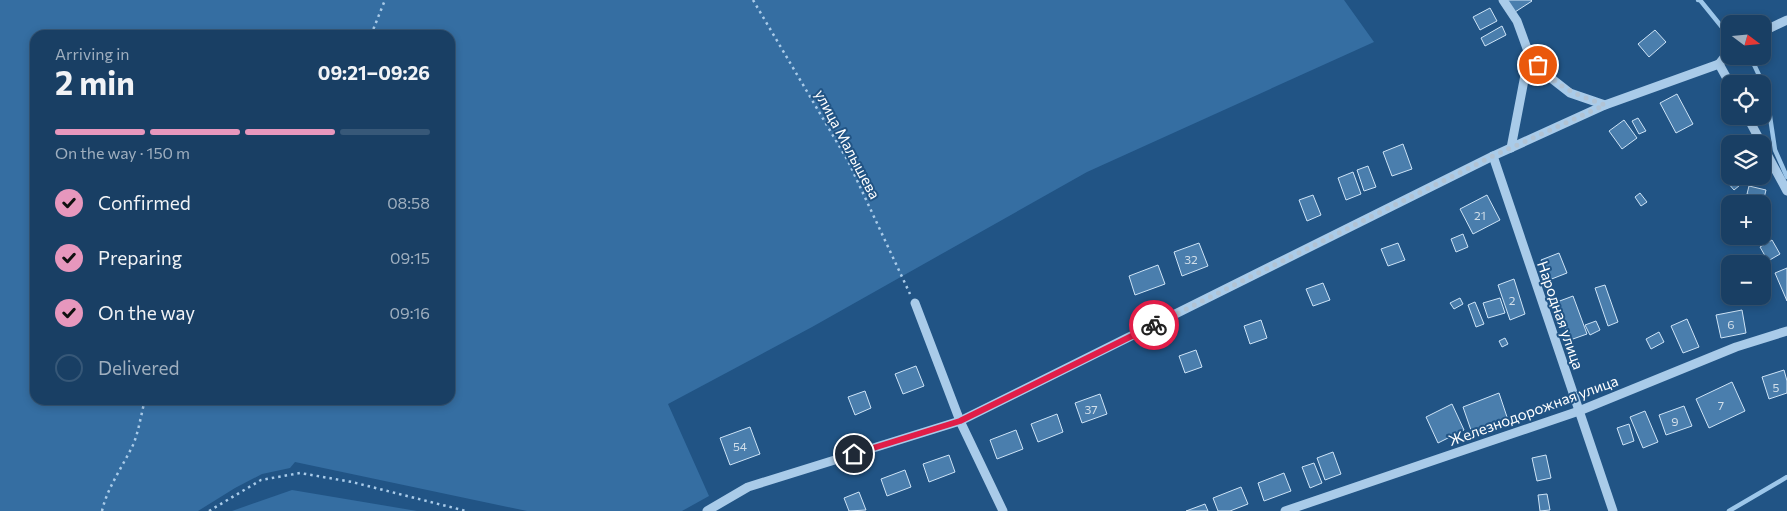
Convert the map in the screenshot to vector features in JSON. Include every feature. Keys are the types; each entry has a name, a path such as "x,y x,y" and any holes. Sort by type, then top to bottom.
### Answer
{"street":[{"path":"1503,0 1517,21 1529,54 1547,76 1570,93 1605,105"},
{"path":"1771,28 1787,20"},
{"path":"1511,148 1529,54"},
{"path":"707,511 748,486 960,421 1493,156 1605,105 1719,64 1721,61"},
{"path":"1719,64 1725,75"},
{"name":"Народная улица","path":"1493,156 1613,511"},
{"path":"1771,161 1787,191"},
{"path":"915,303 960,421 1003,511"},
{"name":"Железнодорожная улица","path":"1285,511 1579,411 1736,347 1787,331"}],"path":[{"path":"373,30 385,0"},
{"name":"улица Малышева","path":"753,0 848,161 915,303"},
{"path":"102,511 104,499 114,485 121,465 133,444 144,405"},
{"path":"209,511 261,480 300,473 352,482 466,511"}],"shaded area":[{"path":"0,0 1344,0 1374,42 1087,172 812,327 668,404 709,496 682,511 527,511 295,462 290,468 262,474 198,511 0,511"},
{"path":"292,490 417,511 232,511"}],"building":[{"path":"1507,0 1531,0 1532,1 1515,12"},
{"path":"1490,8 1497,21 1480,30 1473,17"},
{"path":"1502,26 1506,35 1485,46 1481,38"},
{"path":"1655,30 1666,42 1649,57 1638,44"},
{"path":"1677,94 1693,124 1676,133 1660,103"},
{"path":"1638,118 1646,131 1639,134 1632,121"},
{"path":"1624,120 1637,138 1622,149 1609,131"},
{"path":"1403,144 1412,169 1392,176 1383,152"},
{"path":"1368,166 1376,187 1364,191 1357,170"},
{"path":"1353,172 1361,194 1346,200 1338,178"},
{"path":"1730,185 1740,185 1734,190"},
{"path":"1749,186 1766,190 1765,195 1747,194"},
{"path":"1640,193 1647,202 1641,206 1635,197"},
{"path":"1313,195 1321,215 1307,221 1299,200"},
{"path":"1487,195 1500,220 1473,234 1460,209"},
{"path":"1463,234 1468,247 1456,252 1451,239"},
{"path":"1771,241 1780,254 1771,259 1771,255 1765,255 1760,247 1771,245"},
{"path":"1199,243 1208,266 1182,276 1174,252"},
{"path":"1398,243 1405,260 1388,266 1381,249"},
{"path":"1559,253 1567,273 1549,280 1541,260"},
{"path":"1158,265 1165,284 1135,295 1129,276"},
{"path":"1787,268 1787,301 1775,273"},
{"path":"1514,279 1525,314 1510,320 1498,285"},
{"path":"1323,283 1330,300 1313,306 1306,289"},
{"path":"1605,285 1618,322 1608,326 1595,288"},
{"path":"1573,296 1587,334 1570,340 1557,302"},
{"path":"1460,298 1463,304 1454,309 1450,303"},
{"path":"1500,298 1505,313 1488,318 1483,303"},
{"path":"1475,302 1484,324 1476,327 1468,305"},
{"path":"1742,310 1746,333 1721,338 1716,315"},
{"path":"1687,319 1699,347 1683,353 1671,326"},
{"path":"1261,320 1267,338 1250,344 1244,326"},
{"path":"1596,321 1600,330 1590,335 1585,325"},
{"path":"1659,332 1664,342 1651,349 1646,339"},
{"path":"1505,338 1508,344 1502,347 1499,341"},
{"path":"1196,350 1202,367 1185,373 1179,356"},
{"path":"916,366 924,386 903,394 895,374"},
{"path":"1784,370 1787,381 1787,393 1769,399 1762,377"},
{"path":"1732,382 1745,411 1709,428 1696,399"},
{"path":"865,391 871,408 855,415 848,397"},
{"path":"1499,393 1508,420 1472,433 1463,407"},
{"path":"1100,394 1107,414 1082,423 1075,403"},
{"path":"1452,404 1464,430 1438,443 1426,417"},
{"path":"1684,406 1692,426 1666,435 1659,415"},
{"path":"1645,411 1658,442 1643,448 1630,417"},
{"path":"1057,414 1063,432 1038,442 1031,424"},
{"path":"1629,424 1634,441 1623,445 1617,428"},
{"path":"750,427 760,454 730,465 720,438"},
{"path":"1016,430 1023,449 997,459 990,440"},
{"path":"1333,452 1341,474 1325,480 1317,458"},
{"path":"949,455 955,472 929,482 923,464"},
{"path":"1546,455 1551,478 1537,481 1532,458"},
{"path":"1314,463 1322,483 1310,488 1302,467"},
{"path":"905,470 911,487 887,496 881,479"},
{"path":"1284,473 1291,491 1264,501 1258,483"},
{"path":"1241,487 1248,504 1230,511 1218,511 1213,498"},
{"path":"859,492 866,510 849,511 844,498"},
{"path":"1547,494 1550,510 1540,511 1538,495"},
{"path":"1205,504 1208,511 1186,511"}],"waterway":[{"path":"1698,0 1721,26"},
{"path":"1754,65 1766,90 1775,150 1787,177"},
{"path":"1729,511 1787,477"}],"way so far":[{"path":"1154,325 1493,156 1605,105 1570,93 1547,76 1538,65"}],"route":[{"path":"854,454 960,421 1154,325"}]}
